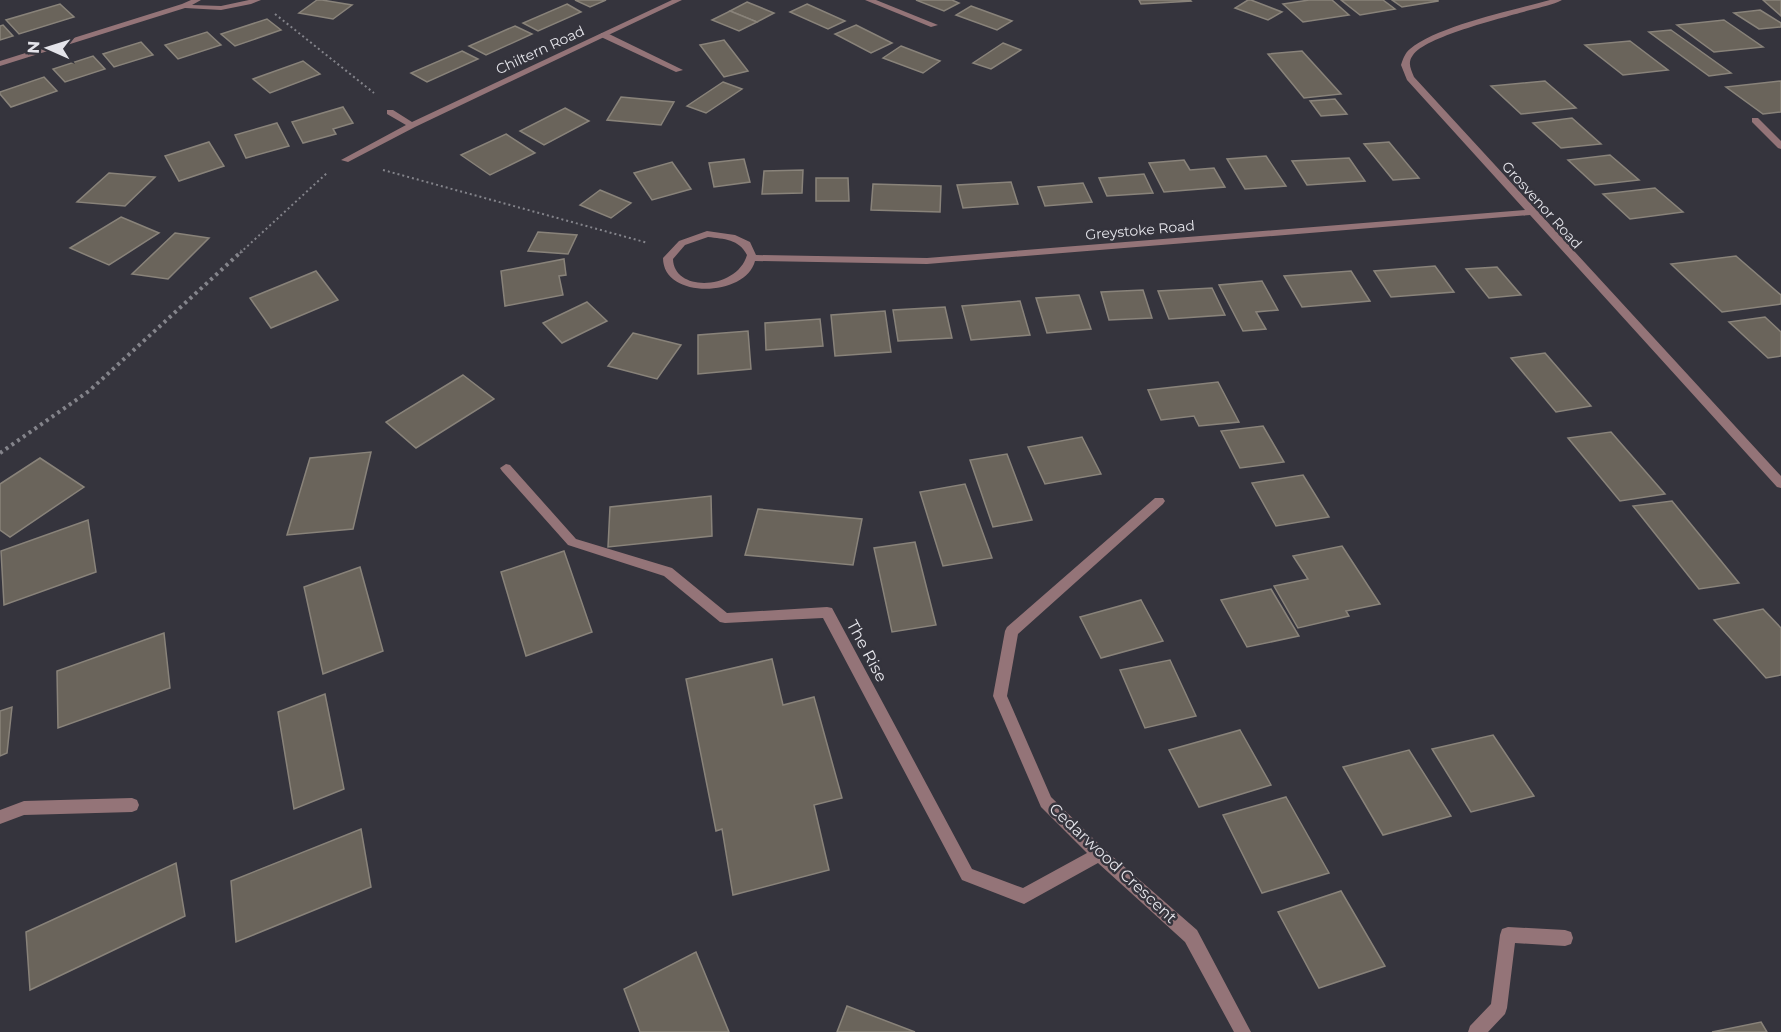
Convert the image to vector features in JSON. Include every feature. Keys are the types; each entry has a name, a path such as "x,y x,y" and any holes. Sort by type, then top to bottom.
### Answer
{"street":[{"path":"0,64 185,6 197,0"},
{"path":"185,6 200,9 221,8 257,0"},
{"name":"Chiltern Road","path":"345,160 412,125 678,0"},
{"path":"869,0 934,25"},
{"name":"Grosvenor Road","path":"1558,0 1464,28 1420,45 1410,53 1405,65 1410,78 1530,212 1781,484"},
{"path":"604,35 679,70"},
{"path":"390,112 412,125"},
{"path":"1755,120 1781,146"},
{"name":"Greystoke Road","path":"752,258 927,261 1530,212"},
{"path":"721,234 744,242 750,249 752,258 750,266 733,280 705,286 680,281 671,274 667,266 668,258 673,250 693,237 721,234"},
{"name":"The Rise","path":"506,468 572,542 668,572 725,618 827,612 967,875 1024,896 1099,854"},
{"name":"Cedarwood Crescent","path":"1159,501 1012,631 1000,696 1046,802 1099,854 1191,936 1243,1032"},
{"path":"0,817 24,808 132,805"},
{"path":"1476,1032 1499,1008 1508,935 1565,938"}],"path":[{"path":"267,7 381,99 390,112"},
{"path":"0,453 89,392 318,179 345,160 673,250"}],"building":[{"path":"317,0 352,5 333,19 299,13"},
{"path":"575,0 606,0 590,7"},
{"path":"916,0 952,0 959,3 944,11"},
{"path":"1139,0 1190,0 1191,1 1141,4"},
{"path":"1248,0 1282,12 1268,20 1235,8"},
{"path":"1309,0 1332,0 1349,15 1303,22 1283,4"},
{"path":"1341,0 1383,0 1395,9 1360,15"},
{"path":"1392,0 1438,0 1438,1 1402,7"},
{"path":"1763,0 1781,0 1781,16"},
{"path":"747,2 774,13 757,22 730,11"},
{"path":"60,4 74,17 19,34 6,20"},
{"path":"567,4 581,12 538,31 523,23"},
{"path":"807,4 845,21 828,29 790,12"},
{"path":"971,6 1012,21 997,30 956,15"},
{"path":"1760,10 1781,23 1781,27 1759,29 1734,13"},
{"path":"730,11 757,22 739,31 712,20"},
{"path":"267,19 281,30 235,46 221,34"},
{"path":"1724,20 1763,47 1714,52 1677,25"},
{"path":"3,25 13,36 0,40 0,26"},
{"path":"856,25 892,43 871,53 835,34"},
{"path":"515,26 532,34 486,55 469,46"},
{"path":"1671,30 1731,73 1709,76 1649,32"},
{"path":"207,32 221,45 178,59 165,45"},
{"path":"724,40 748,71 724,77 700,45"},
{"path":"1630,41 1668,70 1623,75 1585,45"},
{"path":"141,42 153,55 114,67 103,54"},
{"path":"1003,43 1021,50 991,69 973,63"},
{"path":"901,46 940,61 923,73 883,58"},
{"path":"462,51 478,59 427,82 411,73"},
{"path":"1302,51 1341,94 1304,98 1268,54"},
{"path":"93,56 105,69 65,82 53,69"},
{"path":"303,61 320,74 270,93 253,79"},
{"path":"44,77 57,91 11,107 0,94 0,92"},
{"path":"1545,81 1576,108 1521,114 1491,86"},
{"path":"1781,81 1781,112 1763,114 1726,87"},
{"path":"723,82 742,89 706,113 687,106"},
{"path":"621,97 674,102 661,125 607,120"},
{"path":"1335,99 1347,114 1321,116 1310,101"},
{"path":"343,107 353,123 333,129 336,134 303,143 292,122"},
{"path":"565,108 589,121 544,145 520,131"},
{"path":"1572,118 1601,144 1561,148 1533,123"},
{"path":"277,123 289,146 246,158 235,135"},
{"path":"506,134 535,153 490,175 461,155"},
{"path":"209,142 224,166 179,181 165,156"},
{"path":"1389,142 1419,178 1393,180 1364,144"},
{"path":"1610,155 1639,180 1595,185 1568,160"},
{"path":"1266,156 1286,186 1245,189 1227,159"},
{"path":"1349,158 1365,181 1307,185 1292,161"},
{"path":"744,159 750,182 714,187 709,163"},
{"path":"1184,160 1190,170 1214,168 1225,187 1164,192 1149,163"},
{"path":"672,162 691,189 652,200 634,173"},
{"path":"803,170 802,193 762,194 764,171"},
{"path":"109,173 155,177 125,206 77,202"},
{"path":"1144,174 1153,193 1107,196 1099,178"},
{"path":"816,178 848,178 849,201 816,201"},
{"path":"1011,182 1018,204 963,208 957,185"},
{"path":"1083,183 1092,202 1045,206 1038,187"},
{"path":"873,184 941,186 940,212 871,210"},
{"path":"1655,188 1683,212 1630,219 1603,194"},
{"path":"600,190 631,203 611,218 580,205"},
{"path":"121,217 159,233 109,265 70,248"},
{"path":"538,232 577,235 568,254 528,251"},
{"path":"175,233 209,238 168,279 132,274"},
{"path":"1736,256 1781,295 1781,304 1722,312 1671,264"},
{"path":"564,259 566,275 559,276 563,295 505,306 501,271"},
{"path":"1435,266 1454,292 1391,297 1374,271"},
{"path":"1497,267 1521,295 1489,298 1466,269"},
{"path":"316,271 338,300 271,328 250,298"},
{"path":"1351,271 1370,301 1302,307 1284,276"},
{"path":"1262,281 1278,310 1256,312 1266,329 1243,331 1219,285"},
{"path":"1212,288 1225,315 1169,319 1158,291"},
{"path":"1143,290 1152,318 1109,320 1101,292"},
{"path":"1079,295 1091,329 1047,333 1036,298"},
{"path":"1020,301 1030,335 971,340 962,306"},
{"path":"587,302 607,321 562,343 543,323"},
{"path":"945,307 952,338 898,341 893,310"},
{"path":"885,311 891,352 835,356 831,315"},
{"path":"1765,317 1781,332 1781,356 1768,358 1729,322"},
{"path":"820,319 823,346 766,350 765,323"},
{"path":"748,331 751,369 698,374 698,335"},
{"path":"633,333 681,345 657,379 608,366"},
{"path":"1545,353 1591,406 1556,412 1511,358"},
{"path":"463,375 494,399 416,448 386,422"},
{"path":"1218,382 1239,422 1199,426 1194,416 1161,420 1148,390"},
{"path":"1263,426 1284,462 1240,468 1221,431"},
{"path":"1611,432 1665,494 1620,501 1568,438"},
{"path":"1082,437 1101,474 1045,484 1028,447"},
{"path":"371,452 353,529 287,535 310,458"},
{"path":"1007,454 1032,520 993,527 970,460"},
{"path":"40,458 84,487 10,537 0,530 0,484"},
{"path":"1303,475 1329,517 1276,526 1252,483"},
{"path":"965,484 992,558 943,566 920,492"},
{"path":"711,496 712,536 608,547 610,507"},
{"path":"1672,501 1739,583 1699,589 1633,506"},
{"path":"758,509 862,519 853,565 745,555"},
{"path":"88,520 96,572 4,605 1,551"},
{"path":"915,542 936,625 892,632 874,548"},
{"path":"1342,546 1380,604 1346,611 1349,616 1298,628 1274,586 1308,579 1293,556"},
{"path":"564,551 592,632 526,656 501,572"},
{"path":"360,567 383,651 323,674 304,587"},
{"path":"1271,589 1299,636 1247,647 1221,600"},
{"path":"1141,600 1163,641 1101,658 1080,617"},
{"path":"1763,609 1781,628 1781,675 1766,678 1714,620"},
{"path":"164,633 170,688 58,728 57,671"},
{"path":"772,659 783,705 814,697 842,798 814,805 829,870 733,895 722,829 716,831 686,679"},
{"path":"1170,660 1196,716 1145,728 1120,670"},
{"path":"325,694 344,789 294,809 278,712"},
{"path":"12,707 7,753 0,756 0,711"},
{"path":"1240,730 1271,785 1199,807 1169,750"},
{"path":"1493,735 1534,796 1471,812 1432,749"},
{"path":"1409,750 1451,816 1383,835 1343,767"},
{"path":"1286,797 1329,873 1262,893 1223,815"},
{"path":"361,829 371,887 236,942 231,881"},
{"path":"176,863 185,916 30,990 26,932"},
{"path":"1341,891 1385,966 1319,988 1278,912"},
{"path":"696,952 729,1032 640,1032 624,989"},
{"path":"847,1006 915,1032 837,1032"},
{"path":"1761,1022 1767,1032 1712,1032"}]}
